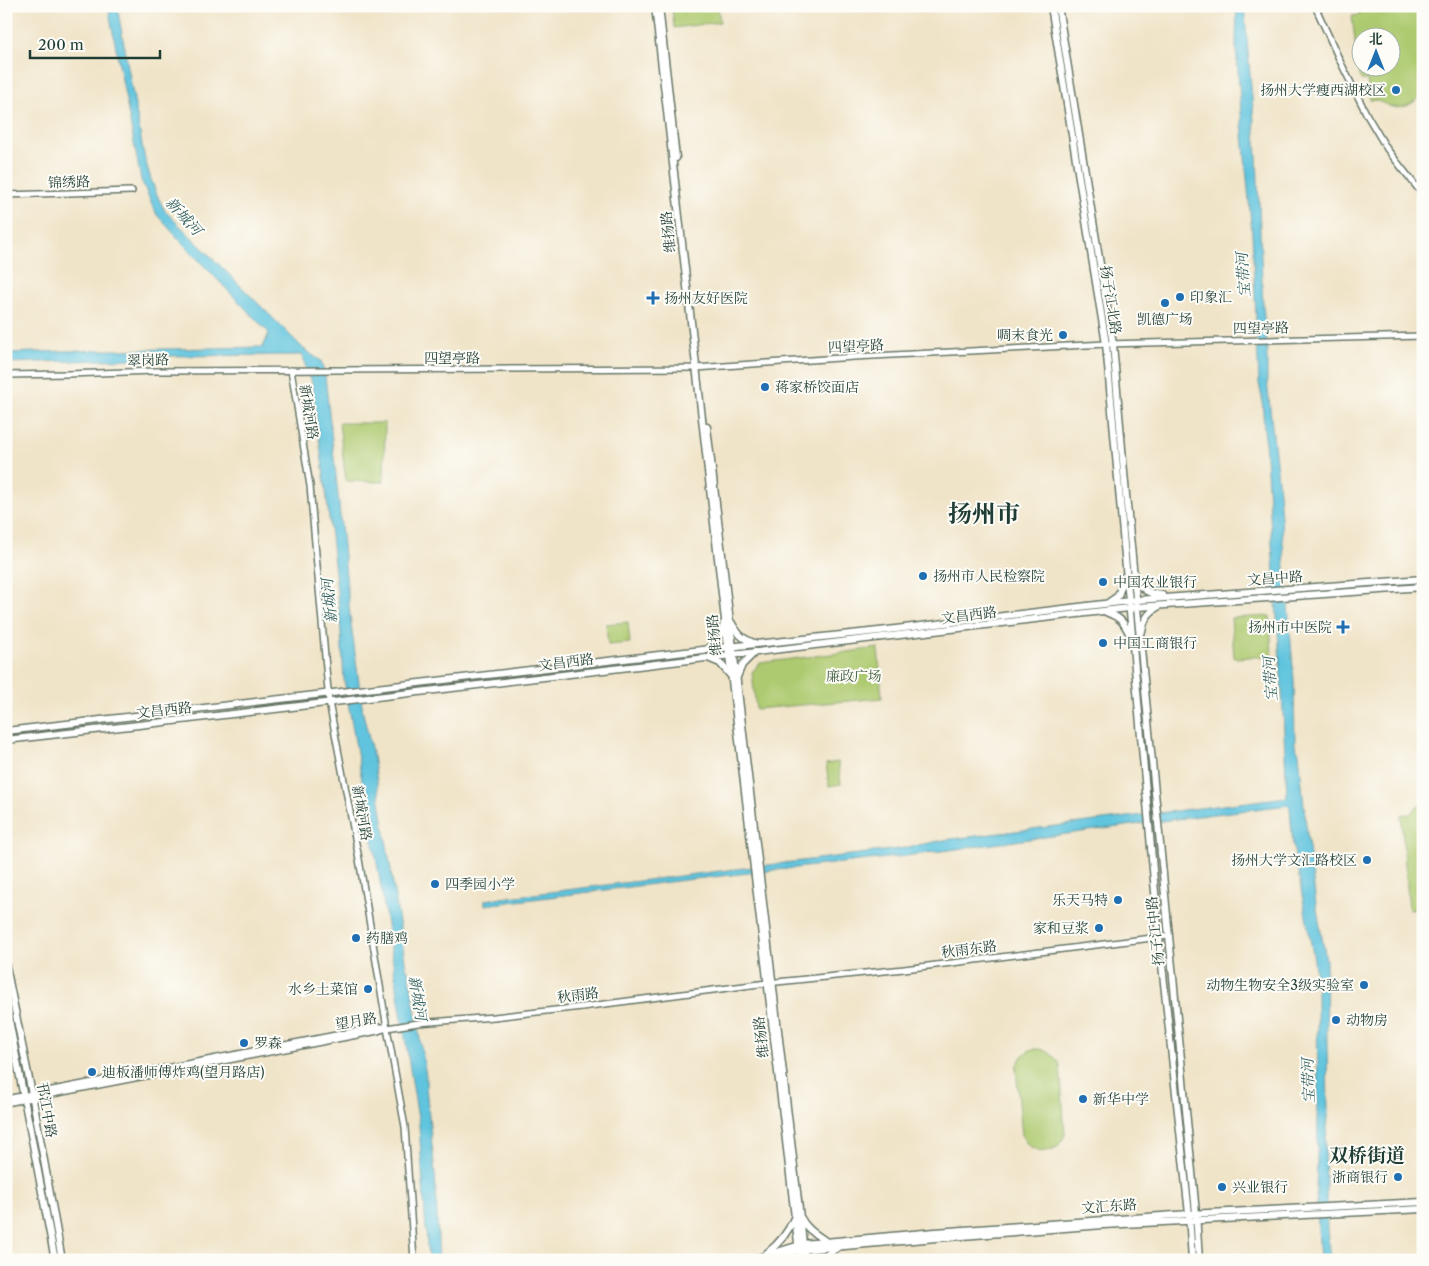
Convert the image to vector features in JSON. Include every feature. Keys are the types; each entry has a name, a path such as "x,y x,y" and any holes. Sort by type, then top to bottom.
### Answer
{"main road":[{"name":"维扬路","path":"654,6 698,367"},
{"name":"维扬路","path":"659,6 730,647 797,1216 801,1247 805,1260"},
{"name":"扬子江北路","path":"1051,6 1106,344 1128,601"},
{"name":"扬子江北路","path":"1058,6 1113,344 1137,604"},
{"path":"1108,603 1118,596 1126,571"},
{"path":"1134,579 1143,589 1152,594 1180,597"},
{"name":"文昌中路","path":"1137,604 1180,597 1423,580"},
{"name":"文昌中路","path":"1128,601 1137,604 1160,606 1423,587"},
{"name":"文昌西路","path":"6,731 1128,601"},
{"name":"扬子江中路","path":"1128,601 1159,937 1192,1217 1199,1260"},
{"name":"文昌西路","path":"6,740 1105,611 1129,608 1137,604"},
{"name":"扬子江中路","path":"1137,604 1192,1217 1192,1260"},
{"path":"1140,639 1144,621 1150,612 1160,606"},
{"path":"1105,611 1118,617 1132,638"},
{"path":"706,650 716,642 727,620 738,634 746,640 758,644"},
{"path":"706,658 720,664 734,678 742,665 755,652"},
{"name":"邗江中路","path":"6,966 62,1260"},
{"name":"邗江中路","path":"6,1004 55,1260"},
{"name":"文汇东路","path":"1346,1209 1423,1202"},
{"name":"文汇东路","path":"801,1247 827,1242 935,1232 1302,1211 1423,1208"},
{"path":"767,1257 789,1231 797,1216 814,1234 827,1242"},
{"name":"文汇东路","path":"801,1247 840,1246 1192,1217"},
{"path":"819,1260 840,1246"},
{"name":"维扬路","path":"800,1260 801,1247"},
{"path":"751,1260 801,1247"}],"street":[{"path":"1315,6 1368,117 1387,149 1423,195"},
{"name":"锦绣路","path":"6,195 132,190"},
{"name":"四望亭路","path":"291,370 698,367 1106,344 1423,336"},
{"name":"翠岗路","path":"6,375 155,370 291,370"},
{"name":"新城河路","path":"291,370 310,486 329,702 358,850 405,1127 414,1260"},
{"name":"秋雨东路","path":"770,982 904,969 1168,936"},
{"name":"秋雨路","path":"387,1028 418,1023 582,1007 770,982"},
{"name":"望月路","path":"6,1101 387,1028"}],"green space":[{"path":"672,6 718,6 720,22 674,28"},
{"path":"1358,6 1415,6 1417,8 1421,18 1423,34 1423,90 1420,96 1412,103 1398,108 1370,100 1367,80 1361,80 1360,78 1402,78 1402,28 1353,28 1352,16 1359,15"},
{"path":"339,423 385,423 384,482 346,481"},
{"path":"1270,616 1272,656 1234,658 1231,618"},
{"path":"628,622 630,643 608,645 606,624"},
{"name":"廉政广场","path":"878,648 882,698 756,709 752,672 760,663"},
{"path":"838,762 841,784 829,786 826,764"},
{"path":"1423,804 1423,913 1417,909 1409,910 1401,815 1409,815"},
{"path":"1030,1050 1044,1050 1050,1054 1060,1065 1065,1135 1057,1147 1041,1151 1027,1144 1022,1136 1016,1067 1022,1056"}],"water":[{"path":"108,6 117,6 144,155 153,184 165,211 305,350 321,361 325,376 350,616 363,713 373,756 406,967 409,973 426,1076 435,1174 439,1260 428,1260 419,1125 379,875 344,680 340,618 326,491 311,378 309,378 302,355 164,356 135,359 6,363 6,353 263,347 269,333 157,215 141,180"},
{"path":"1237,6 1244,6 1257,155 1267,381 1278,480 1294,680 1295,745 1299,753 1316,904 1326,960 1328,1118 1325,1146 1327,1229 1330,1260 1320,1260 1316,1190 1318,1125 1317,988 1314,960 1293,845 1290,808 1288,805 905,856 685,880 485,905 485,900 899,849 944,840 1287,797 1282,690 1262,398 1259,383 1252,234 1236,45"}],"place":[{"name":"扬州大学瘦西湖校区","path":"1396,90"},
{"name":"印象汇","path":"1180,297"},
{"name":"扬州友好医院","path":"653,298"},
{"name":"凯德广场","path":"1165,303"},
{"name":"啁末食光","path":"1063,335"},
{"name":"蒋家桥饺面店","path":"765,387"},
{"name":"扬州市人民检察院","path":"923,576"},
{"name":"中国农业银行","path":"1103,582"},
{"name":"扬州市中医院","path":"1343,627"},
{"name":"中国工商银行","path":"1103,643"},
{"name":"扬州大学文汇路校区","path":"1367,860"},
{"name":"四季园小学","path":"435,884"},
{"name":"乐天马特","path":"1118,900"},
{"name":"家和豆浆","path":"1099,928"},
{"name":"药膳鸡","path":"356,938"},
{"name":"动物生物安全3级实验室","path":"1364,985"},
{"name":"水乡土菜馆","path":"368,989"},
{"name":"动物房","path":"1336,1020"},
{"name":"罗森","path":"244,1043"},
{"name":"迪板潘师傅炸鸡(望月路店)","path":"92,1072"},
{"name":"新华中学","path":"1083,1099"},
{"name":"浙商银行","path":"1398,1177"},
{"name":"兴业银行","path":"1222,1187"}],"district":[{"name":"扬州市","path":"984,513"},
{"name":"双桥街道","path":"1367,1155"}],"water label":[{"name":"新城河","path":"184,216"},
{"name":"宝带河","path":"1243,275"},
{"name":"新城河","path":"329,601"},
{"name":"宝带河","path":"1270,679"},
{"name":"新城河","path":"418,998"},
{"name":"宝带河","path":"1308,1081"}]}
